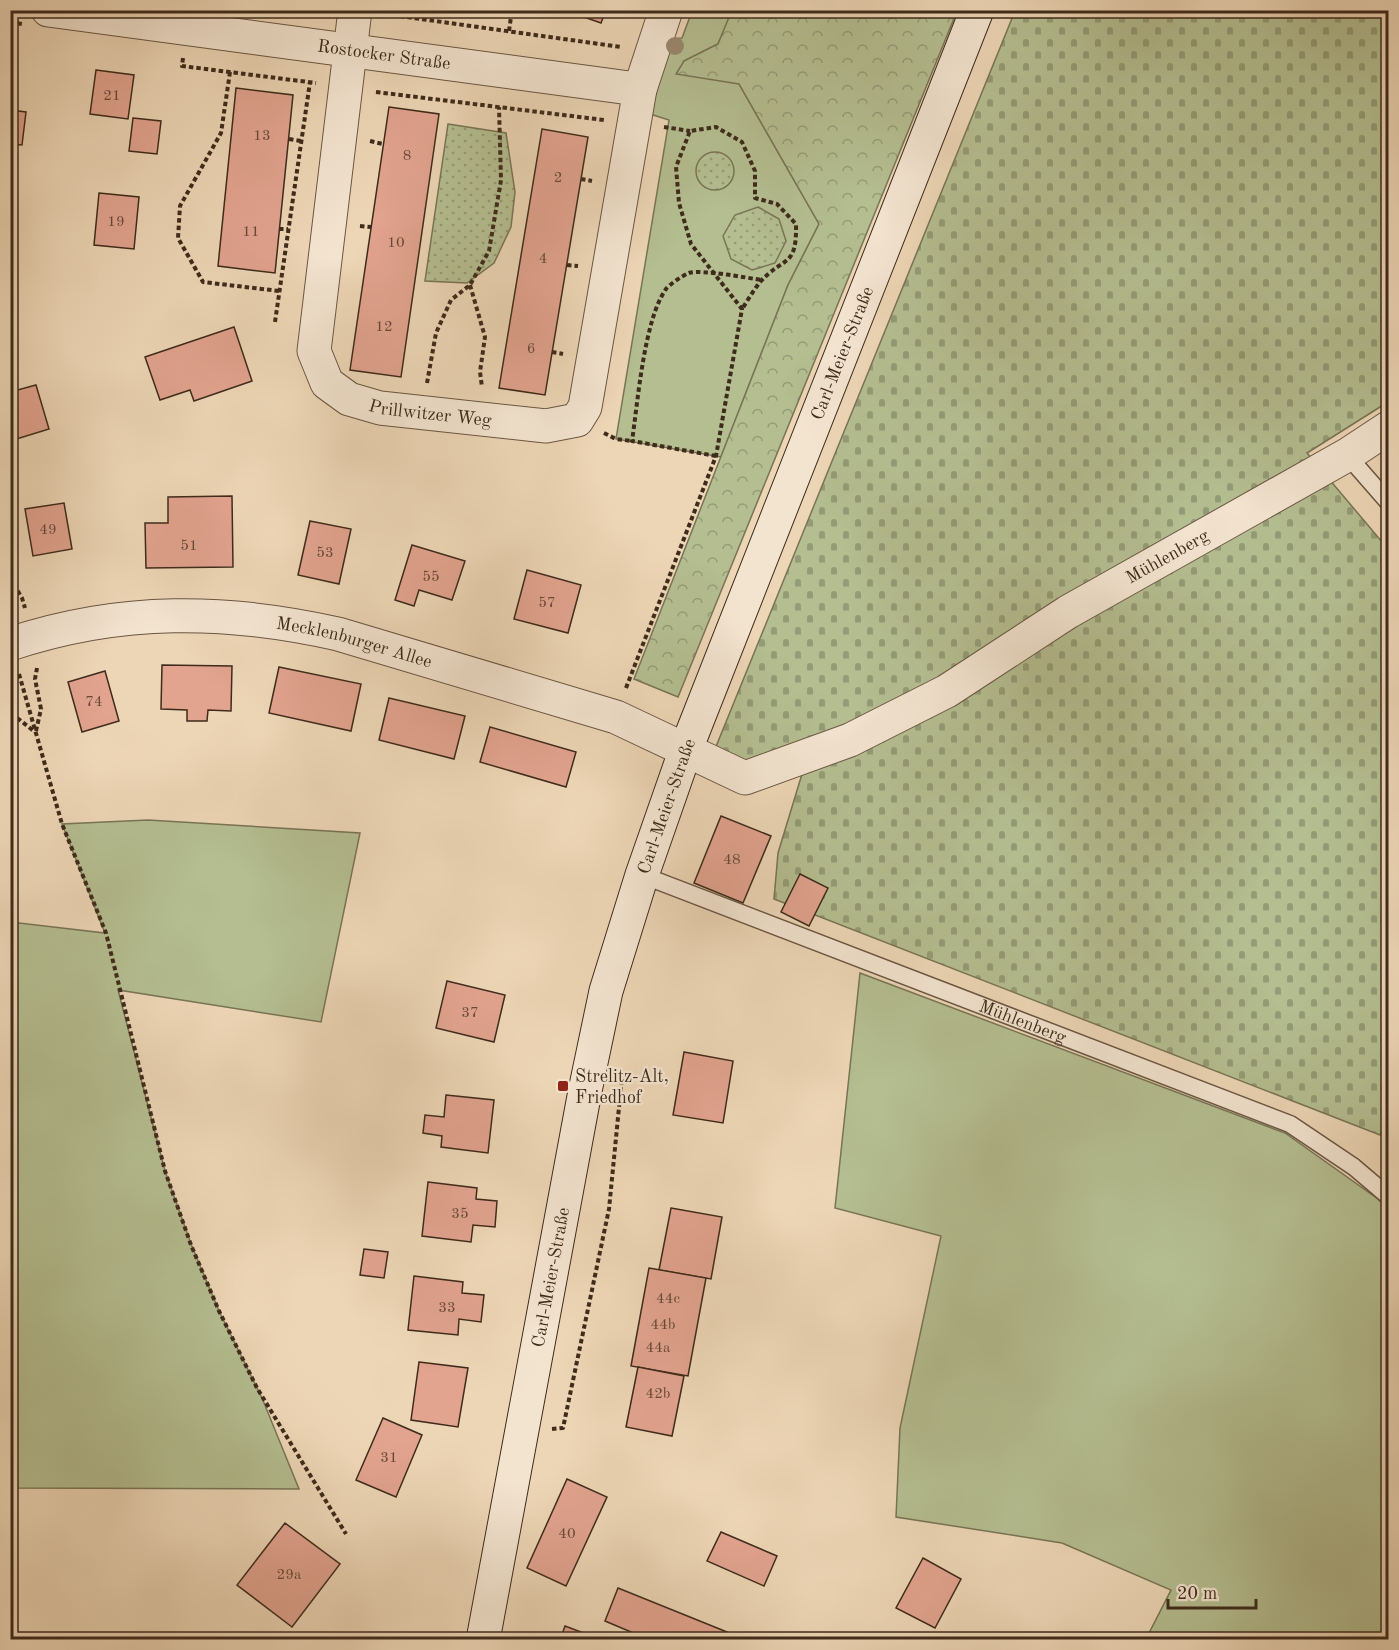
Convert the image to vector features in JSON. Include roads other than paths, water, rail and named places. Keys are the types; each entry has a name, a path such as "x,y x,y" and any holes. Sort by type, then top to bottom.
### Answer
{"street":[{"name":"Rostocker Straße","path":"48,10 640,89"},
{"path":"640,89 666,10"},
{"name":"Carl-Meier-Straße","path":"483,1640 594,1041 606,991 642,874 686,749 977,10"},
{"name":"Prillwitzer Weg","path":"366,11 350,49 314,351 327,383 349,399 380,408 546,426 577,420 585,407 640,89"},
{"name":"Mühlenberg","path":"686,749 745,778 850,740 947,691 1068,612 1347,455 1389,428"},
{"name":"Mecklenburger Allee","path":"14,657 69,627 133,618 196,614 251,618 294,624 338,634 616,717 686,749"}],"lane":[{"path":"1347,455 1389,502"},
{"name":"Mühlenberg","path":"642,874 1290,1124 1354,1167 1389,1196"}],"place":[{"name":"Strelitz-Alt, Friedhof","path":"563,1086"}]}
